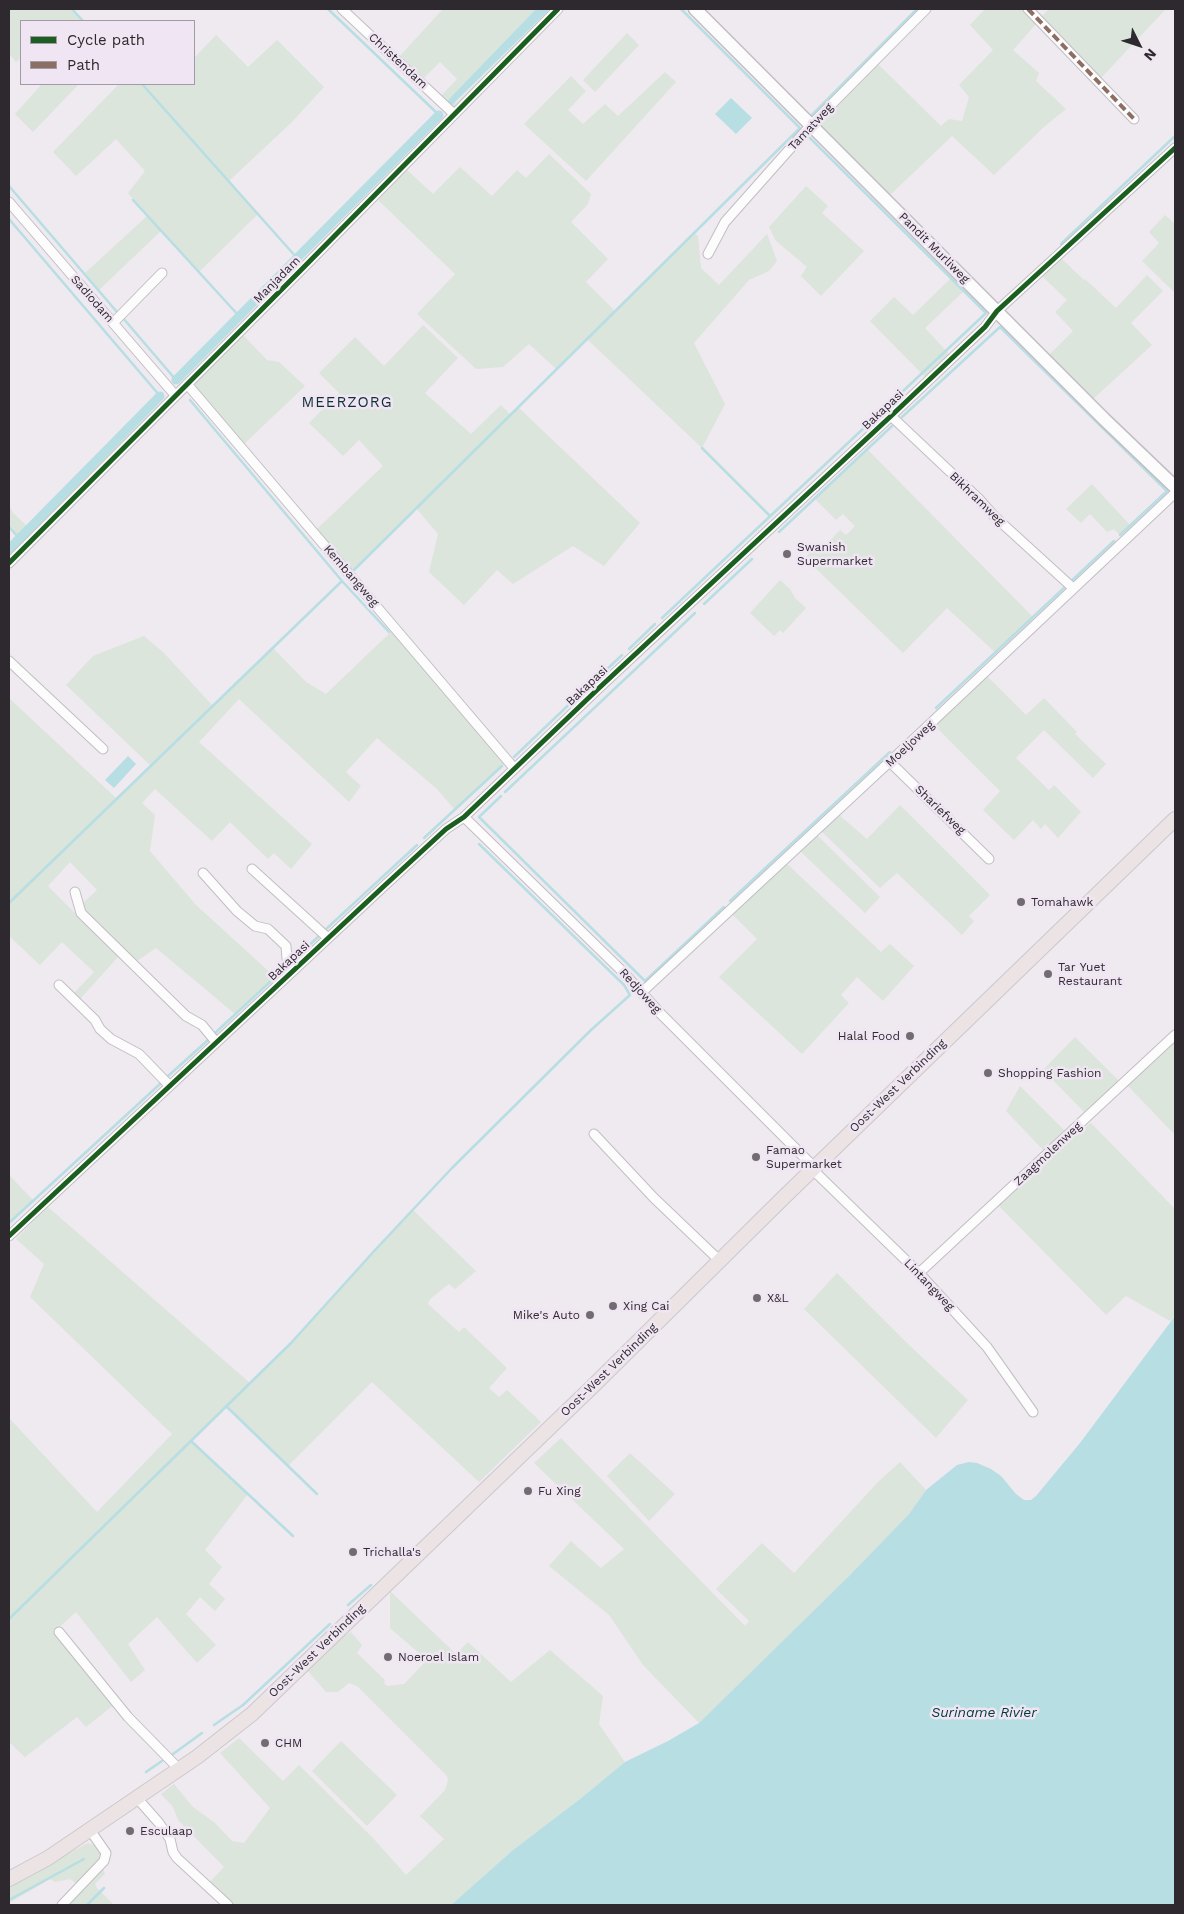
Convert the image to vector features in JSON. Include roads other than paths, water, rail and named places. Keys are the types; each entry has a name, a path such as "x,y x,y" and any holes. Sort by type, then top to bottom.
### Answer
{"main road":[{"name":"Oost-West Verbinding","path":"9,1879 48,1858 225,1736 300,1668 592,1387 813,1168 1175,819"}],"street":[{"name":"Christendam","path":"342,9 454,114"},
{"name":"Manjadam","path":"9,563 558,9"},
{"name":"Pandit Murliweg","path":"695,9 1104,419 1175,487"},
{"name":"Tamatweg","path":"708,254 726,222 811,125 926,9"},
{"path":"1028,9 1134,119"},
{"name":"Bakapasi","path":"9,1236 446,829 464,817 891,416 985,326 997,311 1175,148"},
{"name":"Sadiodam","path":"9,202 175,395"},
{"path":"113,323 162,273"},
{"name":"Kembangweg","path":"187,384 264,472 514,768"},
{"name":"Bikhramweg","path":"891,416 979,499 994,516 1069,585"},
{"name":"Moeljoweg","path":"642,992 890,762 1069,585 1175,493"},
{"path":"9,661 103,748"},
{"name":"Shariefweg","path":"890,762 989,859"},
{"name":"Redjoweg","path":"464,817 585,933 660,1013 813,1168"},
{"path":"252,869 328,938"},
{"path":"203,873 237,911 255,926 268,929 286,946 286,959 296,968"},
{"path":"74,892 81,913 186,1016 202,1025 216,1042"},
{"path":"59,985 96,1020 100,1029 111,1039 139,1054 169,1086"},
{"name":"Zaagmolenweg","path":"919,1273 1175,1035"},
{"path":"594,1134 654,1198 720,1261"},
{"name":"Lintangweg","path":"813,1168 919,1273 988,1346 1033,1412"},
{"path":"58,1632 128,1717 179,1769"},
{"path":"137,1798 160,1823 170,1839 173,1852 177,1858 228,1905"},
{"path":"62,1905 104,1861 106,1853 90,1830"}],"water":[{"path":"536,9 550,9 452,105 448,101 450,98"},
{"path":"731,98 752,118 736,134 715,114"},
{"path":"128,756 136,764 114,788 105,780"},
{"name":"Suriname Rivier","path":"1175,1316 1175,1905 451,1905 513,1850 625,1762 699,1723 850,1575 909,1514 926,1490 957,1465 969,1462 977,1463 1001,1476 1016,1494 1024,1500 1031,1500 1036,1496 1080,1443"}],"waterway":[{"path":"72,9 82,20"},
{"path":"328,9 439,115"},
{"path":"354,570 800,128 681,9"},
{"path":"812,115 917,9"},
{"path":"143,85 297,258"},
{"path":"176,380 439,115"},
{"path":"1061,244 1175,136"},
{"path":"662,618 986,313 809,137"},
{"path":"9,186 117,312"},
{"path":"133,200 239,316"},
{"path":"9,219 160,396"},
{"path":"123,318 176,380"},
{"path":"902,417 1000,327 1167,491 1120,535"},
{"path":"9,549 160,396"},
{"path":"190,400 342,581 389,632"},
{"path":"779,532 892,426"},
{"path":"702,448 770,516"},
{"path":"9,527 19,538"},
{"path":"936,708 1114,541"},
{"path":"704,604 752,559"},
{"path":"9,903 342,581"},
{"path":"505,792 695,613"},
{"path":"629,649 655,624"},
{"path":"586,689 622,655"},
{"path":"514,757 579,695"},
{"path":"730,901 890,752"},
{"path":"424,838 502,766"},
{"path":"501,796 479,817 645,981 724,907"},
{"path":"9,1619 291,1343 452,1168 591,1030 630,995 624,985 479,844"},
{"path":"324,931 417,845"},
{"path":"293,960 318,937"},
{"path":"214,1034 283,970"},
{"path":"167,1077 208,1040"},
{"path":"9,1223 160,1084"},
{"path":"226,1406 317,1494"},
{"path":"191,1441 293,1536"},
{"path":"348,1605 371,1585"},
{"path":"214,1725 243,1705 330,1624"},
{"path":"173,1754 202,1733"},
{"path":"146,1772 162,1761"},
{"path":"9,1900 84,1859"},
{"path":"87,1905 104,1888"}],"place":[{"name":"Swanish Supermarket","path":"787,554"},
{"name":"Tomahawk","path":"1021,902"},
{"name":"Tar Yuet Restaurant","path":"1048,974"},
{"name":"Halal Food","path":"910,1036"},
{"name":"Shopping Fashion","path":"988,1073"},
{"name":"Famao Supermarket","path":"756,1157"},
{"name":"X&L","path":"757,1298"},
{"name":"Xing Cai","path":"613,1306"},
{"name":"Mike's Auto","path":"590,1315"},
{"name":"Fu Xing","path":"528,1491"},
{"name":"Trichalla's","path":"353,1552"},
{"name":"Noeroel Islam","path":"388,1657"},
{"name":"CHM","path":"265,1743"},
{"name":"Esculaap","path":"130,1831"}],"district":[{"name":"MEERZORG","path":"347,403"}]}
